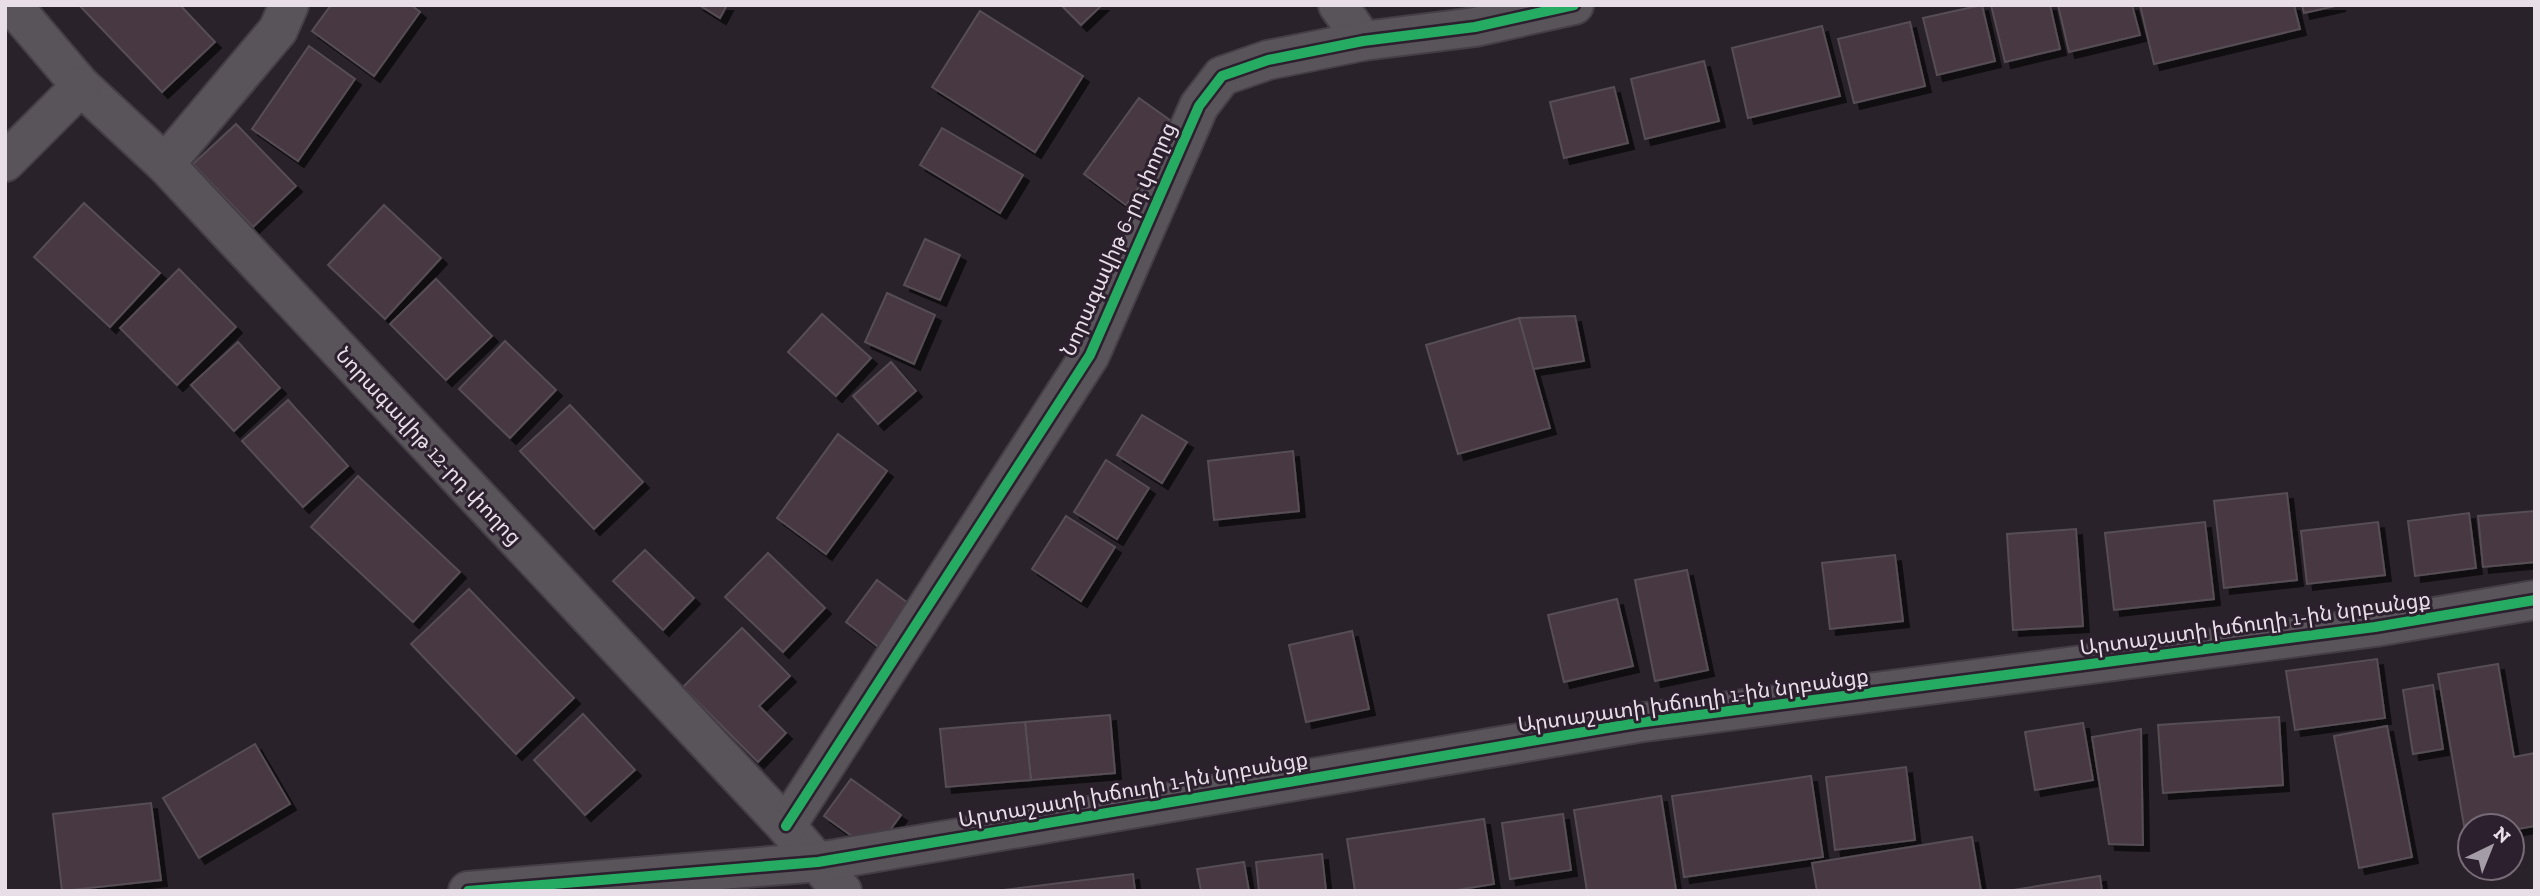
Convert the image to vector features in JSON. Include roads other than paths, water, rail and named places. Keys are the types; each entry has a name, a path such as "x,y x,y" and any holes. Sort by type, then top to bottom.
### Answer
{"street":[{"name":"Նորագավիթ 12-րդ փողոց","path":"12,5 81,86 165,164 786,825 830,876"},
{"path":"165,164 278,30 289,5"},
{"path":"1338,5 1363,41"},
{"name":"Նորագավիթ 6-րդ փողոց","path":"786,825 1090,355 1199,106 1222,76 1268,60 1468,16 1574,5"},
{"path":"5,162 81,86"},
{"name":"Արտաշատի խճուղի 1-ին նրբանցք","path":"468,891 830,876 1637,723 2375,627 2535,600"}]}
